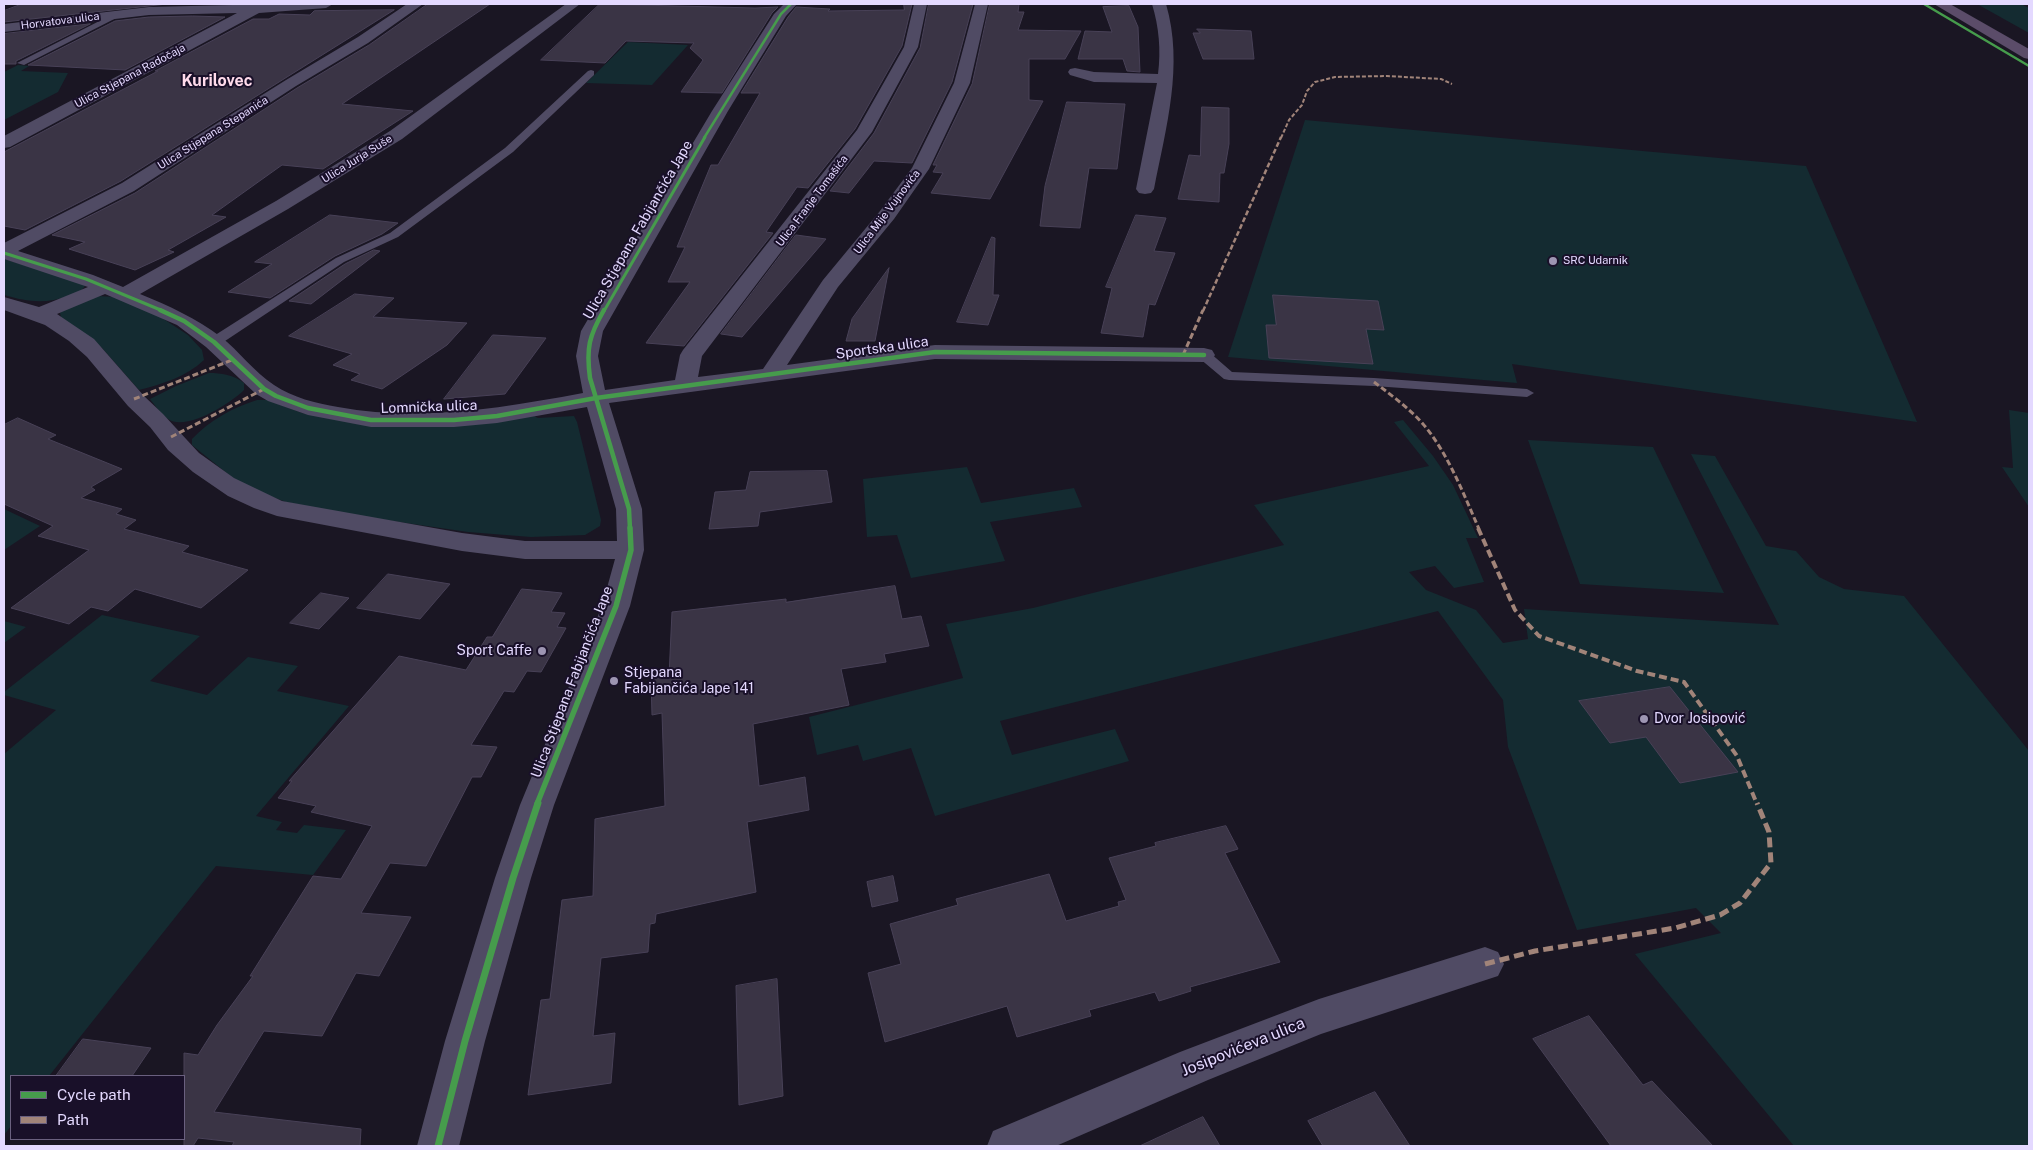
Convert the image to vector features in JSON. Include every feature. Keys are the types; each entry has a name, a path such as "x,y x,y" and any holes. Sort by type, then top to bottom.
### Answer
{"main road":[{"path":"1941,4 2029,55"},
{"path":"1964,4 2029,40"}],"street":[{"name":"Horvatova ulica","path":"4,28 187,7 257,9 326,4"},
{"name":"Ulica Stjepana Stepanića","path":"4,252 128,187 363,40 416,4"},
{"name":"Ulica Jurja Suše","path":"126,294 282,205 396,135 574,4"},
{"name":"Ulica Stjepana Fabijančića Jape","path":"438,1146 464,1041 513,878 537,805 616,606 631,550 629,510 596,398 587,356 588,343 598,318 720,111 781,14 790,4"},
{"name":"Ulica Franje Tomašića","path":"685,387 691,355 864,132 911,47 921,4"},
{"name":"Ulica Mije Vujnovića","path":"768,376 830,284 887,215 920,169 962,84 982,4"},
{"path":"1145,189 1165,79 1166,39 1159,4"},
{"name":"Ulica Stjepana Radočaja","path":"4,143 257,9"},
{"path":"1075,72 1094,77 1165,79"},
{"name":"Lomnička ulica","path":"4,252 126,294 184,322 214,342 264,389 276,396 308,408 371,420 445,420 497,416 596,398"},
{"path":"40,314 105,287"},
{"path":"7,306 40,314 67,328 94,351 134,399 180,447 225,484 250,499 277,508 336,520 470,543 525,550 631,550"},
{"name":"Sportska ulica","path":"596,398 936,352 1204,355"},
{"name":"Josipovićeva ulica","path":"1008,1146 1194,1066 1319,1017 1485,964"}],"lane":[{"path":"21,64 122,13"},
{"path":"214,342 340,260 368,245 394,235 509,150 591,73"},
{"path":"1204,355 1229,376 1374,382 1527,393"}],"green space":[{"path":"1977,4 2021,4 2029,8 2029,33"},
{"path":"628,42 688,45 652,85 586,83"},
{"path":"18,65 29,66 21,71 68,73 58,92 4,120 4,72"},
{"name":"SRC Udarnik","path":"1305,120 1806,166 1917,422 1512,364 1517,383 1228,357"},
{"path":"4,259 80,282 85,286 82,290 69,296 44,301 29,301 4,295"},
{"path":"97,296 116,297 159,316 188,335 202,350 204,360 182,375 139,390 102,348 61,317 60,313 64,307"},
{"path":"209,373 232,376 244,383 244,390 219,408 197,419 186,422 176,422 168,419 150,399 176,386"},
{"path":"257,400 268,400 302,413 365,425 452,426 534,416 538,418 574,416 601,520 600,526 585,535 531,537 468,532 344,514 286,502 259,492 234,479 192,445 192,439 214,420"},
{"path":"2009,410 2029,413 2029,507 2002,467 2013,468"},
{"path":"1403,420 1433,456 1453,485 1478,538 1466,538 1484,582 1454,588 1435,566 1409,572 1426,590 1476,610 1503,643 1528,639 1524,609 1779,625 1691,454 1715,456 1766,546 1796,551 1819,577 1844,589 1904,596 2029,751 2029,1146 1794,1146 1635,954 1721,933 1696,908 1577,930 1508,747 1503,700 1438,611 1000,721 1012,755 1115,729 1129,761 935,816 911,748 863,761 858,745 817,755 809,717 963,678 946,624 1033,608 1284,545 1254,505 1429,466 1394,422"},
{"path":"1528,440 1653,447 1724,593 1580,584"},
{"path":"967,467 981,503 1074,488 1082,507 990,522 1005,561 911,578 897,535 867,537 863,479"},
{"path":"4,509 40,526 4,550"},
{"path":"102,615 200,636 150,681 207,695 248,657 298,666 277,691 349,706 256,816 282,822 276,830 297,833 304,825 346,830 313,875 216,866 50,1075 10,1075 10,1127 4,1135 4,754 56,710 4,695 4,692"},
{"path":"4,621 26,627 4,643"}],"building":[{"path":"22,4 167,4 4,22 4,11"},
{"path":"428,4 490,4 342,104 413,111 323,169 282,165 212,215 226,217 168,250 174,252 135,270 69,249 85,242 52,235 135,193 297,88 369,45"},
{"path":"600,4 778,7 772,13 722,93 681,92 703,60 690,48 694,43 626,41 605,63 541,60"},
{"path":"904,4 912,4 902,46 855,129 808,188 797,187 766,232 773,233 684,346 646,343 690,282 668,282 685,247 677,247 711,165 718,165 760,93 741,93 788,17 796,7 830,9 828,11 904,10"},
{"path":"929,4 973,4 952,82 912,163 874,161 849,193 830,191 874,133 920,48"},
{"path":"990,4 1019,4 1018,12 1024,12 1018,30 1081,31 1065,59 1029,59 1029,100 1043,101 990,199 931,193 943,173 933,172 937,165 933,165 972,84"},
{"path":"1129,6 1138,27 1140,72 1127,71 1123,59 1078,59 1085,31 1112,32 1103,7"},
{"path":"394,10 121,181 25,230 4,226 4,152 253,19 269,19 279,14 310,15 314,11"},
{"path":"149,17 225,17 125,70 28,65 115,21"},
{"path":"90,24 16,61 16,64 4,64 4,34"},
{"path":"1197,29 1251,31 1254,59 1203,59 1193,33 1200,33"},
{"path":"1067,102 1125,104 1117,169 1089,168 1080,228 1040,226 1045,186"},
{"path":"1202,107 1229,108 1229,144 1224,173 1220,173 1219,202 1178,199 1189,155 1200,156"},
{"path":"330,215 398,223 382,234 335,256 270,298 228,292 272,264 255,262"},
{"path":"1136,215 1166,218 1154,251 1175,253 1155,305 1149,304 1143,337 1101,333 1112,288 1106,287"},
{"path":"796,235 826,239 742,337 721,334"},
{"path":"992,237 995,238 993,295 999,295 988,325 957,322"},
{"path":"374,250 380,251 311,304 289,301 345,264"},
{"path":"889,268 875,341 846,341 852,319"},
{"path":"355,294 394,298 373,317 467,323 447,345 382,389 351,380 360,374 333,365 352,354 289,336"},
{"path":"1273,295 1378,301 1384,330 1366,329 1373,364 1269,358 1266,325 1276,325"},
{"path":"493,335 546,338 505,394 444,399"},
{"path":"18,418 56,435 48,439 122,469 91,487 95,490 81,498 122,509 116,514 136,520 124,529 189,546 182,552 248,570 201,608 135,589 108,611 91,607 69,624 11,608 89,550 38,536 53,526 4,504 4,425"},
{"path":"827,471 832,502 760,512 758,526 709,529 715,492 746,490 750,472"},
{"path":"388,574 450,584 420,619 357,608"},
{"path":"895,586 902,619 921,616 929,646 884,654 886,662 841,669 849,705 753,724 759,786 805,777 809,810 747,822 756,892 656,914 655,923 650,924 648,952 601,958 593,1036 615,1033 611,1083 528,1095 541,1000 550,999 562,900 593,896 595,819 665,806 662,713 652,715 651,679 669,676 672,612 786,599 786,602"},
{"path":"522,589 562,593 551,612 565,613 557,627 566,628 541,672 527,671 514,692 504,691 471,745 497,747 481,777 472,777 426,866 390,863 361,913 411,917 379,976 356,973 322,1036 264,1031 214,1112 361,1129 360,1146 232,1146 234,1142 198,1138 193,1146 184,1146 184,1053 198,1055 217,1025 253,976 250,976 313,876 341,879 372,826 311,812 316,806 278,798 292,781 289,781 399,656 466,670 487,637 492,637"},
{"path":"321,593 349,598 319,629 290,623"},
{"name":"Dvor Josipović","path":"1670,687 1738,772 1680,783 1646,737 1610,743 1579,701"},
{"path":"1226,826 1238,849 1225,853 1280,962 1190,987 1191,991 1159,1001 1155,992 1089,1010 1091,1016 1017,1037 1007,1006 885,1042 868,973 901,964 890,924 958,905 956,899 1049,874 1066,921 1119,906 1118,902 1126,900 1109,858 1156,846 1155,843"},
{"path":"893,876 898,901 872,907 867,882"},
{"path":"777,979 783,1096 739,1105 736,986"},
{"path":"1589,1016 1643,1085 1652,1081 1713,1146 1611,1146 1533,1039"},
{"path":"83,1039 151,1048 133,1075 57,1075"},
{"path":"1375,1092 1410,1146 1323,1146 1308,1121"},
{"path":"1203,1117 1220,1146 1140,1146"}],"marked path":[{"path":"1183,355 1289,120 1302,105 1307,91 1315,82 1335,77 1387,76 1441,79 1452,84"},
{"path":"134,399 232,360"},
{"path":"1374,382 1402,404 1424,425 1440,450 1458,482 1515,610 1539,636 1637,671 1684,682 1737,756 1769,832 1771,863 1740,903 1720,915 1675,928 1535,951 1485,964"},
{"path":"171,437 264,389"}],"cycle path":[{"path":"438,1146 465,1041 513,878 537,805 616,606 631,550 629,509 590,378 587,356 592,331 720,111 781,14 791,4"},
{"path":"1924,4 2029,66"},
{"path":"4,253 86,279 184,321 214,342 264,389 276,396 308,408 371,420 454,420 497,416 596,398 935,352 1204,355"}],"place":[{"name":"SRC Udarnik","path":"1553,261"},
{"name":"Sport Caffe","path":"542,651"},
{"name":"Stjepana Fabijančića Jape 141","path":"614,681"},
{"name":"Dvor Josipović","path":"1644,719"}],"district":[{"name":"Kurilovec","path":"217,81"}]}
